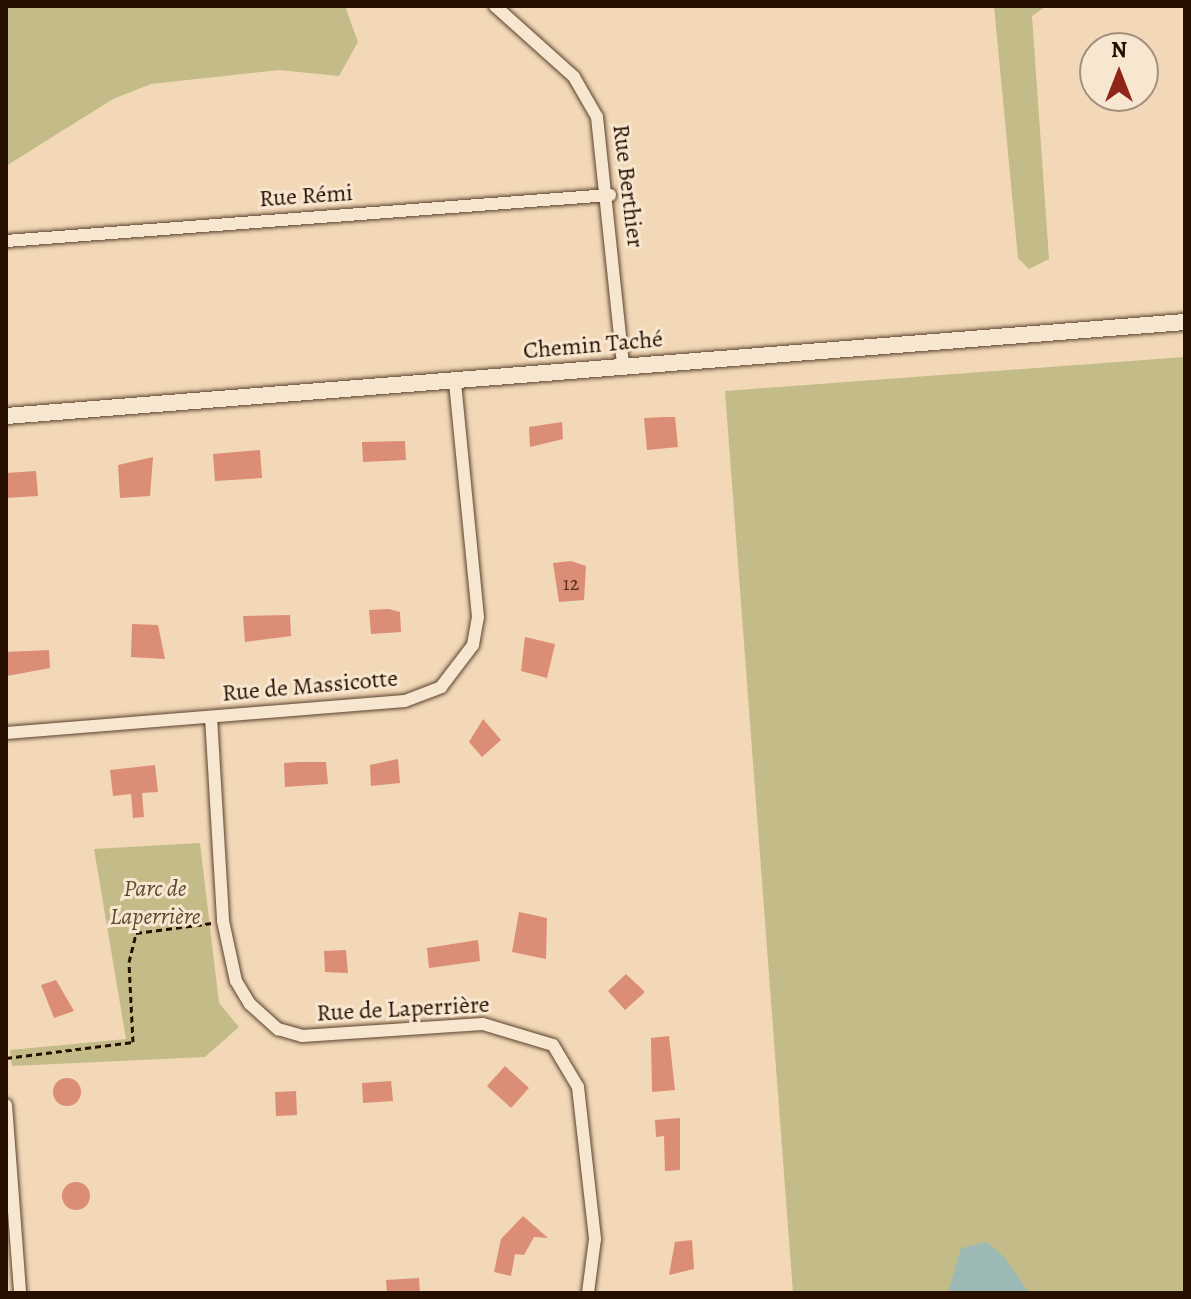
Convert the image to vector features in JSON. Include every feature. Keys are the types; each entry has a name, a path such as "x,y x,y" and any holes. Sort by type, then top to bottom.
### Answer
{"street":[{"name":"Rue Berthier","path":"495,6 540,41 589,99 610,195 623,366"},
{"name":"Rue Rémi","path":"6,241 610,195"},
{"name":"Chemin Taché","path":"6,416 1185,322"},
{"name":"Rue de Massicotte","path":"6,733 405,701 441,687 462,667 473,645 478,587 455,381"},
{"name":"Rue de Laperrière","path":"211,717 223,921 236,981 278,1029 302,1036 483,1024 537,1037 564,1056 578,1087 595,1239 588,1293"},
{"path":"6,1105 20,1293"}],"path":[{"path":"6,1058 133,1042 129,962 136,933 223,921"}],"green space":[{"path":"6,6 345,6 358,42 339,76 279,70 151,84 113,99 6,166"},
{"path":"994,6 1098,6 1045,7 1032,16 1049,259 1029,269 1018,258"},
{"path":"1185,357 1185,1293 793,1293 725,391"},
{"name":"Parc de Laperrière","path":"200,843 219,1003 239,1027 205,1057 12,1066 10,1050 126,1039 94,849"}],"water":[{"path":"987,1242 1005,1258 1029,1293 948,1293 961,1248"}],"building":[{"path":"675,417 678,447 647,450 644,418"},
{"path":"562,422 563,439 530,447 529,427"},
{"path":"405,441 406,460 363,462 362,442"},
{"path":"260,450 262,478 215,481 213,454"},
{"path":"153,457 150,496 120,498 118,465"},
{"path":"36,471 38,496 6,498 6,473"},
{"path":"571,561 586,566 584,600 559,602 553,563"},
{"path":"369,610 400,612 401,632 371,634"},
{"path":"290,615 291,636 245,642 243,616"},
{"path":"132,624 158,625 165,659 131,657"},
{"path":"525,637 555,644 547,678 521,671"},
{"path":"49,650 50,668 7,676 6,652"},
{"path":"483,719 501,740 482,757 469,742"},
{"path":"398,759 400,783 371,786 370,765"},
{"path":"326,762 328,784 285,787 284,763"},
{"path":"155,765 158,792 142,793 144,817 133,818 131,794 113,796 110,770"},
{"path":"519,912 547,918 546,959 512,952"},
{"path":"478,940 480,961 429,968 427,948"},
{"path":"346,950 348,973 325,972 324,951"},
{"path":"626,974 645,992 625,1010 608,991"},
{"path":"56,980 74,1011 54,1018 41,985"},
{"path":"669,1036 675,1090 652,1092 651,1038"},
{"path":"505,1066 529,1088 511,1108 487,1086"},
{"path":"67,1078 77,1082 81,1092 77,1102 67,1106 57,1102 53,1092 57,1082"},
{"path":"391,1081 393,1101 363,1103 362,1083"},
{"path":"296,1091 297,1115 276,1116 275,1092"},
{"path":"680,1118 680,1170 665,1171 664,1136 656,1137 655,1120"},
{"path":"76,1182 86,1186 90,1196 86,1206 76,1210 66,1206 62,1196 66,1186"},
{"path":"523,1216 548,1238 534,1237 524,1255 515,1254 511,1276 494,1272 501,1239"},
{"path":"692,1240 694,1269 669,1275 675,1242"},
{"path":"419,1278 420,1293 387,1293 386,1280"}]}
